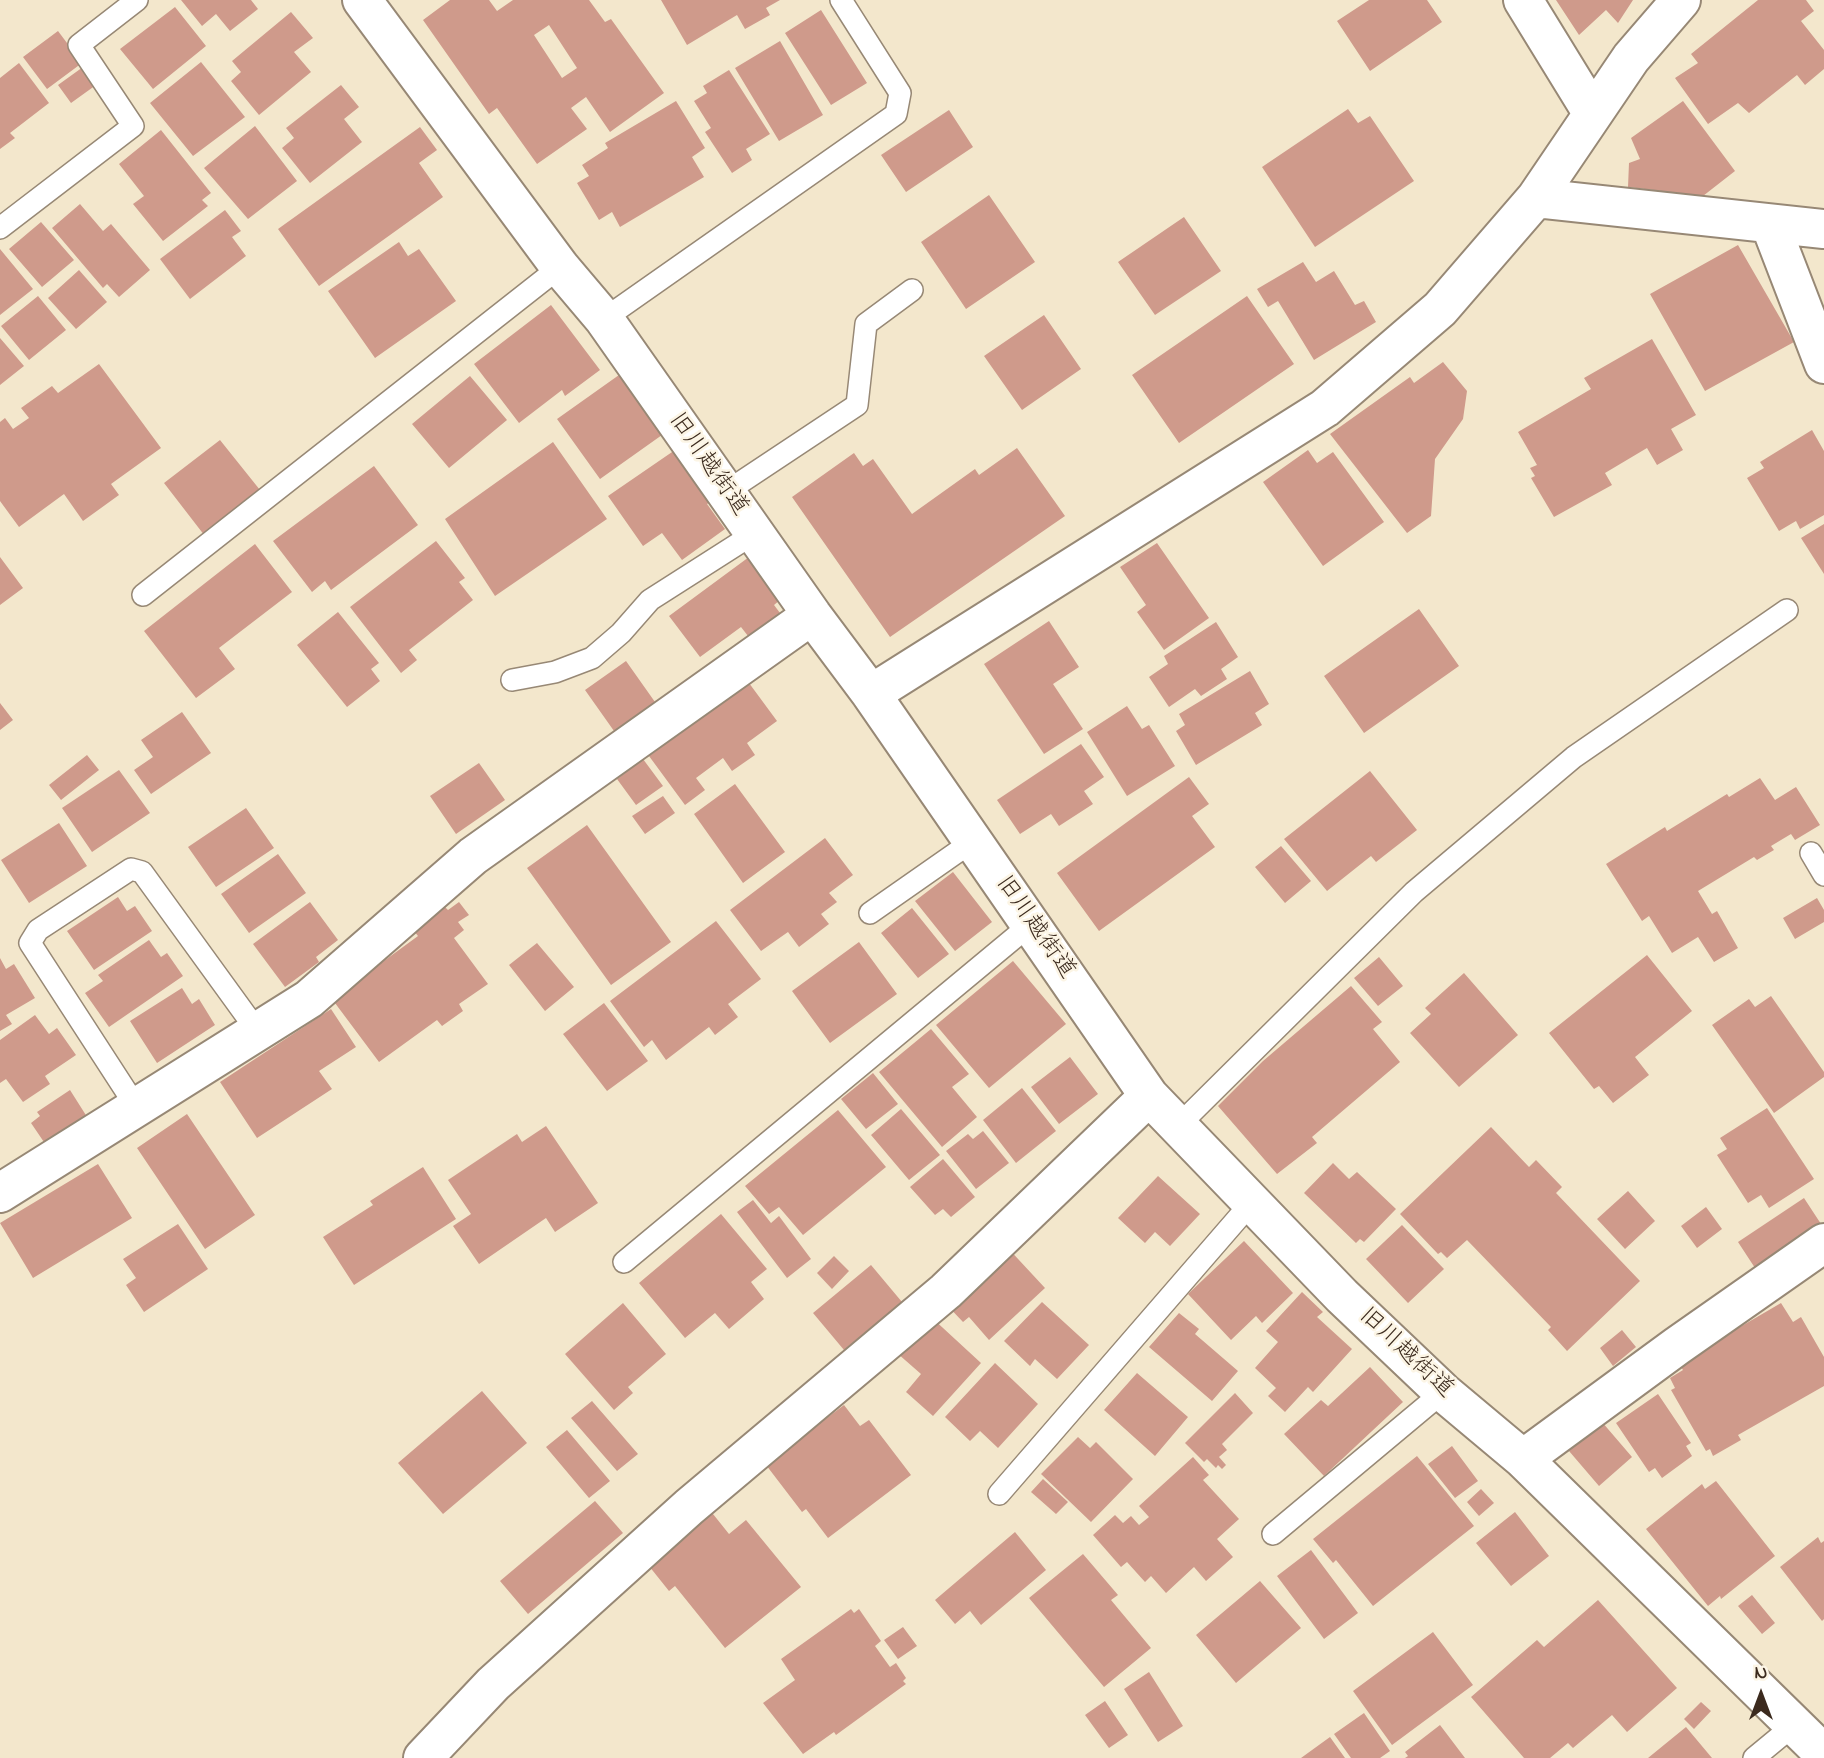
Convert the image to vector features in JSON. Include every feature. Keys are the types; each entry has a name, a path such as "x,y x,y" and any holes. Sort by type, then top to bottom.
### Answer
{"street":[{"name":"旧川越街道","path":"362,0 560,267 604,319 812,615 871,694 1149,1096 1342,1296 1443,1392 1523,1459 1824,1754"},
{"path":"1522,0 1593,114"},
{"path":"871,694 1325,408 1440,309 1536,198 1631,58 1681,0"},
{"path":"1536,198 1824,229"},
{"path":"1770,224 1824,364"},
{"path":"0,1193 309,999 473,856 812,615"},
{"path":"423,1758 493,1684 689,1507 946,1290 1149,1096"},
{"path":"1523,1459 1824,1243"}],"lane":[{"path":"0,228 133,126 79,45 138,0"},
{"path":"604,319 896,114 900,93 841,0"},
{"path":"143,595 560,267"},
{"path":"726,492 857,405 866,324 912,290"},
{"path":"512,680 555,672 592,658 621,633 650,600 755,533"},
{"path":"1178,1125 1414,892 1574,757 1787,610"},
{"path":"870,913 973,841"},
{"path":"1811,853 1824,875"},
{"path":"137,1108 30,943 38,930 131,869 142,872 258,1032"},
{"path":"624,1262 1031,924"},
{"path":"999,1493 1252,1202"},
{"path":"1273,1534 1443,1392"},
{"path":"1755,1758 1794,1725"}],"building":[{"path":"181,0 251,0 258,9 230,31 216,14 202,26"},
{"path":"450,0 489,0 497,11 513,0 589,0 605,22 611,19 664,93 610,132 586,97 571,108 587,129 537,164 497,108 489,114 423,20","holes":["549,25 577,68 562,78 534,35"]},
{"path":"661,0 780,0 766,8 770,15 745,29 737,15 687,45"},
{"path":"1369,0 1427,0 1442,22 1370,71 1337,21"},
{"path":"1556,0 1633,0 1618,23 1606,10 1579,35"},
{"path":"1758,0 1806,0 1814,11 1801,21 1824,50 1824,69 1805,85 1797,75 1749,113 1738,103 1708,124 1675,78 1698,63 1691,54"},
{"path":"175,7 206,46 153,89 120,49"},
{"path":"821,10 867,83 831,105 785,33"},
{"path":"291,12 313,38 294,52 311,72 259,115 231,81 241,72 232,61"},
{"path":"58,31 82,63 47,89 23,57"},
{"path":"780,41 823,115 779,141 735,68"},
{"path":"201,62 245,117 193,156 150,103"},
{"path":"19,63 49,103 10,133 15,138 0,149 0,78"},
{"path":"83,67 96,85 71,103 58,85"},
{"path":"729,70 770,134 746,149 752,160 732,173 705,132 711,128 694,101 707,93 703,86"},
{"path":"341,85 359,107 344,119 362,142 310,183 282,148 294,138 286,128"},
{"path":"676,101 705,148 692,157 704,177 620,227 612,212 599,220 577,183 589,176 582,165 608,148 605,143"},
{"path":"1683,101 1735,171 1703,196 1628,187 1629,163 1640,159 1631,138"},
{"path":"1348,109 1358,123 1370,116 1414,181 1315,247 1262,167"},
{"path":"949,110 973,147 906,192 881,155"},
{"path":"255,126 297,181 248,219 204,168"},
{"path":"420,127 437,150 419,163 443,197 319,286 278,229"},
{"path":"161,130 211,193 202,200 208,206 163,241 133,204 144,196 119,164"},
{"path":"989,195 1035,262 966,309 921,242"},
{"path":"80,204 103,231 111,224 150,270 119,297 107,284 103,288 52,228"},
{"path":"225,210 241,231 232,237 246,256 190,299 160,259"},
{"path":"1184,217 1221,271 1155,315 1118,262"},
{"path":"41,222 74,260 42,287 9,249"},
{"path":"399,242 408,256 419,249 456,301 375,358 328,291"},
{"path":"1738,245 1794,342 1705,391 1650,294"},
{"path":"0,249 33,289 0,315"},
{"path":"1303,262 1316,282 1334,271 1355,305 1364,301 1376,322 1314,360 1278,301 1268,307 1257,289"},
{"path":"79,270 107,302 76,329 48,298"},
{"path":"38,296 66,330 29,360 1,326"},
{"path":"1247,296 1294,364 1179,443 1132,375"},
{"path":"551,305 600,370 565,396 562,390 519,423 474,364"},
{"path":"1044,315 1081,369 1022,410 984,356"},
{"path":"0,338 24,366 0,385"},
{"path":"1652,339 1696,415 1671,429 1683,450 1657,465 1647,448 1605,473 1612,485 1554,517 1531,478 1535,476 1530,468 1537,465 1518,432 1591,389 1584,378"},
{"path":"1443,362 1467,391 1463,419 1435,459 1431,516 1407,533 1330,434 1410,377 1414,383"},
{"path":"99,364 161,448 111,484 119,495 83,521 64,494 19,527 0,501 0,422 5,418 13,429 29,418 21,408 52,386 58,393"},
{"path":"619,375 662,435 600,479 557,419"},
{"path":"470,376 507,420 449,468 412,424"},
{"path":"1812,430 1824,451 1824,515 1800,529 1796,521 1779,531 1747,478 1764,468 1760,462"},
{"path":"220,440 264,495 208,540 164,483"},
{"path":"553,442 607,519 495,596 445,519"},
{"path":"1017,448 1065,516 890,637 792,497 854,453 863,466 873,459 912,514 975,469 979,475"},
{"path":"675,450 712,501 707,504 725,529 682,560 662,533 643,546 608,496"},
{"path":"1308,450 1317,463 1333,452 1384,522 1323,566 1263,482"},
{"path":"374,466 418,525 331,590 325,581 312,592 273,541"},
{"path":"1824,524 1824,574 1801,538"},
{"path":"436,541 465,578 459,582 473,600 409,650 417,660 401,673 350,607"},
{"path":"1157,543 1209,618 1164,650 1137,612 1146,605 1120,567"},
{"path":"255,544 292,592 219,648 235,669 196,698 144,631"},
{"path":"0,557 23,588 0,605"},
{"path":"749,557 780,600 774,605 780,613 748,636 741,627 700,657 669,616"},
{"path":"1419,609 1459,666 1364,733 1324,676"},
{"path":"338,612 379,663 371,669 380,681 347,707 297,645"},
{"path":"1049,621 1079,667 1053,684 1083,729 1044,754 984,664"},
{"path":"1216,622 1238,657 1221,669 1227,679 1201,696 1195,689 1169,707 1149,677 1168,664 1164,656"},
{"path":"626,661 655,702 614,731 585,690"},
{"path":"1250,671 1269,704 1255,713 1262,725 1196,765 1176,731 1185,725 1179,714"},
{"path":"749,683 777,721 747,743 755,755 732,771 723,758 696,778 705,790 685,805 649,756"},
{"path":"0,703 13,720 0,730"},
{"path":"1127,706 1142,729 1149,725 1175,766 1127,796 1087,732"},
{"path":"182,712 211,753 151,794 134,770 153,757 141,740"},
{"path":"1081,744 1104,777 1084,791 1093,804 1059,826 1051,814 1020,834 997,800"},
{"path":"87,755 99,770 61,800 49,785"},
{"path":"643,759 663,786 636,805 617,779"},
{"path":"479,763 505,800 456,834 430,796"},
{"path":"119,770 150,813 92,852 62,808"},
{"path":"1370,771 1417,830 1376,862 1371,856 1327,891 1284,839"},
{"path":"1189,777 1209,804 1192,816 1215,847 1099,931 1057,873"},
{"path":"1760,778 1775,800 1796,787 1820,825 1795,840 1791,834 1771,846 1774,850 1757,860 1754,857 1698,891 1712,914 1717,911 1738,948 1714,962 1698,937 1672,953 1649,916 1642,921 1606,864 1665,827 1667,831 1727,794 1729,797"},
{"path":"735,784 785,852 743,883 694,814"},
{"path":"663,796 675,813 645,834 632,816"},
{"path":"246,808 274,848 216,887 188,847"},
{"path":"59,823 87,866 29,903 1,860"},
{"path":"587,825 671,942 611,985 527,868"},
{"path":"825,838 853,875 829,893 837,902 821,914 829,924 799,947 788,932 761,951 730,910"},
{"path":"1281,846 1311,881 1285,903 1255,867"},
{"path":"278,854 306,893 249,933 221,894"},
{"path":"953,872 992,922 955,951 915,901"},
{"path":"118,897 127,911 135,906 152,931 94,970 67,931"},
{"path":"1817,898 1824,910 1824,922 1795,939 1783,918"},
{"path":"310,902 338,940 316,957 319,962 285,987 253,944"},
{"path":"459,902 469,915 458,922 464,930 454,938 488,984 459,1004 463,1011 442,1026 437,1020 379,1062 332,999 418,936 413,930 445,907 448,910"},
{"path":"912,908 949,954 918,978 881,933"},
{"path":"716,921 761,979 728,1004 738,1017 715,1035 709,1027 666,1060 652,1040 644,1047 610,1001"},
{"path":"149,940 161,957 167,953 183,976 109,1027 85,993 103,981 98,975"},
{"path":"859,942 897,994 830,1043 792,991"},
{"path":"537,943 574,987 545,1011 509,965"},
{"path":"1647,955 1692,1011 1635,1057 1649,1075 1613,1103 1599,1086 1594,1089 1549,1033"},
{"path":"1379,957 1403,986 1378,1006 1354,978"},
{"path":"0,958 6,969 14,964 35,998 6,1015 12,1024 0,1031"},
{"path":"1013,961 1066,1024 989,1088 936,1025"},
{"path":"1464,973 1518,1035 1459,1087 1410,1033 1431,1014 1425,1008"},
{"path":"1351,986 1382,1022 1373,1029 1400,1062 1312,1137 1317,1143 1277,1174 1218,1106 1263,1061"},
{"path":"182,988 192,1004 199,999 215,1025 157,1063 130,1021"},
{"path":"1771,996 1824,1072 1824,1077 1774,1113 1712,1025 1749,999 1755,1007"},
{"path":"604,1003 648,1061 607,1091 563,1034"},
{"path":"331,1009 356,1047 319,1071 332,1089 257,1138 220,1082"},
{"path":"35,1015 49,1034 57,1028 76,1055 45,1076 50,1084 23,1102 6,1079 0,1083 0,1040"},
{"path":"931,1029 969,1074 952,1087 977,1117 942,1147 879,1072"},
{"path":"1070,1057 1098,1094 1059,1124 1031,1087"},
{"path":"873,1073 898,1104 866,1129 841,1099"},
{"path":"1022,1088 1056,1131 1016,1163 983,1120"},
{"path":"70,1090 89,1120 48,1148 31,1123 40,1116 37,1112"},
{"path":"1767,1108 1814,1179 1769,1208 1761,1195 1748,1203 1717,1155 1727,1149 1720,1138"},
{"path":"901,1109 940,1155 909,1180 871,1135"},
{"path":"838,1110 886,1167 803,1235 779,1207 769,1214 745,1186"},
{"path":"187,1114 255,1215 205,1249 137,1148"},
{"path":"546,1126 598,1203 555,1232 546,1218 479,1264 453,1226 471,1214 448,1180 517,1134 522,1142"},
{"path":"1491,1127 1529,1167 1536,1160 1562,1187 1556,1193 1640,1281 1567,1351 1548,1330 1551,1327 1467,1240 1447,1258 1441,1252 1438,1254 1400,1214"},
{"path":"983,1131 1009,1163 976,1189 946,1151 968,1134 973,1139"},
{"path":"943,1159 975,1197 951,1217 943,1209 935,1215 910,1187"},
{"path":"1333,1163 1349,1179 1357,1172 1396,1209 1364,1242 1360,1239 1356,1243 1304,1193"},
{"path":"98,1164 132,1218 33,1278 0,1223"},
{"path":"423,1167 456,1219 354,1285 323,1237 373,1205 370,1201"},
{"path":"1158,1176 1200,1214 1170,1246 1155,1232 1145,1243 1118,1218"},
{"path":"1628,1191 1655,1221 1625,1249 1597,1219"},
{"path":"1804,1198 1821,1224 1755,1268 1738,1242"},
{"path":"753,1200 771,1223 779,1216 811,1259 787,1278 737,1212"},
{"path":"1706,1207 1722,1229 1697,1248 1681,1226"},
{"path":"721,1214 767,1269 751,1282 764,1299 729,1329 715,1313 685,1338 639,1283"},
{"path":"178,1224 208,1269 144,1312 126,1285 136,1278 123,1259"},
{"path":"1402,1225 1444,1269 1408,1303 1366,1259"},
{"path":"1244,1241 1293,1293 1262,1323 1256,1316 1231,1340 1188,1294"},
{"path":"1006,1246 1045,1288 989,1340 969,1317 963,1322 944,1302"},
{"path":"834,1256 849,1271 832,1289 817,1273"},
{"path":"871,1265 902,1302 844,1350 813,1313"},
{"path":"1302,1292 1323,1312 1317,1317 1352,1349 1313,1392 1308,1387 1285,1412 1268,1396 1276,1388 1255,1368 1278,1342 1266,1331"},
{"path":"1042,1302 1089,1345 1057,1379 1035,1359 1030,1366 1004,1341"},
{"path":"623,1303 666,1354 628,1387 633,1393 614,1410 565,1354"},
{"path":"1781,1303 1793,1322 1801,1317 1824,1357 1824,1386 1738,1435 1741,1440 1713,1456 1710,1449 1706,1451 1671,1390 1675,1388 1670,1378 1683,1370 1679,1364 1726,1330 1728,1334"},
{"path":"1179,1313 1199,1329 1195,1334 1238,1371 1212,1401 1149,1347"},
{"path":"930,1316 981,1363 933,1416 906,1392 921,1374 897,1353"},
{"path":"1622,1330 1636,1347 1613,1366 1600,1348"},
{"path":"995,1363 1038,1404 998,1448 980,1431 970,1441 945,1417"},
{"path":"1370,1367 1403,1402 1324,1476 1284,1434 1321,1400 1328,1406"},
{"path":"1137,1373 1188,1417 1155,1456 1104,1410"},
{"path":"482,1391 527,1443 443,1514 398,1463"},
{"path":"1235,1393 1253,1413 1222,1444 1227,1450 1219,1457 1226,1465 1222,1469 1218,1465 1216,1468 1207,1459 1204,1462 1185,1443"},
{"path":"1658,1394 1691,1443 1686,1446 1692,1456 1662,1478 1655,1468 1649,1472 1616,1423"},
{"path":"592,1401 638,1454 617,1471 571,1418"},
{"path":"844,1405 860,1426 869,1420 911,1475 828,1538 806,1509 802,1512 763,1461 799,1439"},
{"path":"1602,1422 1632,1457 1599,1486 1569,1451"},
{"path":"567,1430 610,1481 589,1498 546,1447"},
{"path":"1078,1437 1090,1448 1096,1442 1133,1479 1091,1522 1041,1474"},
{"path":"1452,1446 1478,1481 1455,1498 1428,1464"},
{"path":"1417,1456 1474,1526 1373,1606 1336,1560 1333,1563 1313,1539"},
{"path":"1193,1457 1209,1475 1203,1480 1239,1519 1217,1539 1233,1557 1206,1581 1194,1567 1166,1593 1151,1576 1145,1582 1127,1562 1121,1567 1093,1535 1115,1515 1123,1523 1131,1516 1139,1525 1149,1517 1139,1506"},
{"path":"1043,1479 1068,1502 1056,1514 1031,1492"},
{"path":"1716,1481 1775,1556 1721,1599 1720,1596 1708,1606 1646,1529 1702,1484 1705,1489"},
{"path":"1481,1489 1494,1503 1479,1516 1467,1502"},
{"path":"595,1501 623,1533 528,1614 500,1581"},
{"path":"709,1509 729,1534 746,1520 801,1587 725,1648 675,1586 669,1591 645,1561"},
{"path":"1515,1512 1549,1556 1511,1586 1476,1543"},
{"path":"1015,1532 1046,1570 981,1625 970,1611 955,1624 935,1600"},
{"path":"1818,1537 1821,1543 1824,1541 1822,1621 1780,1567"},
{"path":"1311,1550 1358,1613 1324,1639 1277,1576"},
{"path":"1083,1554 1118,1595 1111,1600 1151,1648 1104,1687 1029,1598"},
{"path":"1260,1581 1301,1628 1236,1683 1196,1635"},
{"path":"1752,1595 1775,1623 1762,1634 1738,1606"},
{"path":"1598,1600 1677,1688 1627,1732 1612,1715 1573,1748 1568,1743 1550,1758 1524,1758 1471,1697 1537,1640 1544,1647"},
{"path":"851,1609 854,1613 859,1609 881,1641 875,1646 890,1667 896,1663 906,1678 903,1681 906,1684 836,1735 834,1732 803,1754 763,1703 795,1680 781,1659"},
{"path":"903,1627 917,1646 898,1659 884,1640"},
{"path":"1433,1632 1473,1685 1392,1745 1353,1691"},
{"path":"1149,1672 1183,1726 1158,1742 1124,1689"},
{"path":"1105,1701 1128,1735 1109,1748 1085,1715"},
{"path":"1701,1702 1711,1711 1694,1729 1684,1719"},
{"path":"1364,1713 1390,1751 1380,1758 1351,1758 1334,1734"},
{"path":"1440,1725 1465,1758 1405,1758 1408,1756 1405,1752"},
{"path":"1686,1727 1712,1758 1648,1758"},
{"path":"1330,1737 1345,1758 1301,1758"}]}
